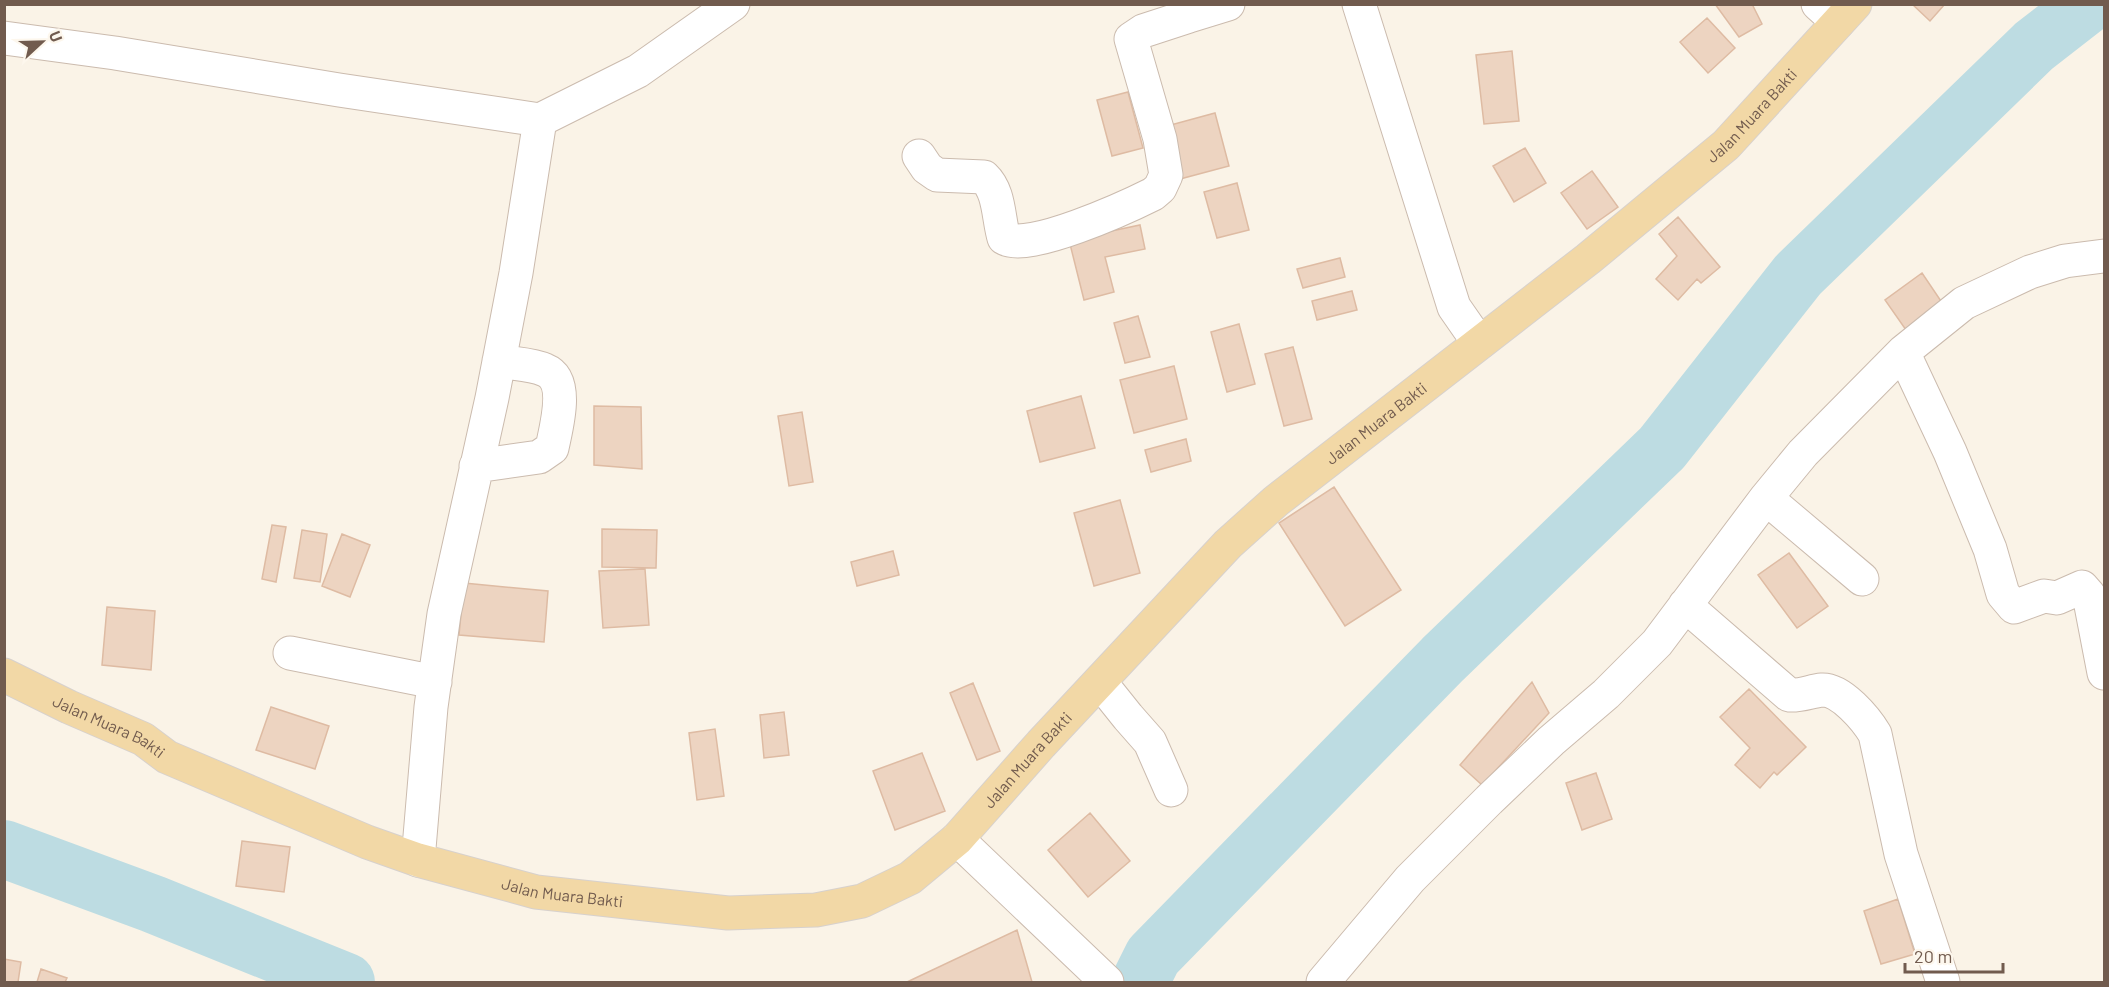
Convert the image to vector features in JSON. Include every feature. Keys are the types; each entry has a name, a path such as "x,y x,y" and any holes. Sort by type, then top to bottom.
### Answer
{"main road":[{"name":"Jalan Muara Bakti","path":"4,675 142,739 167,757 367,842 418,860 536,892 728,913 816,910 862,902 910,878 957,838 1227,544 1276,501 1588,259 1726,145 1837,10"}],"street":[{"path":"4,38 150,58 350,92 540,120 638,71 733,4"},
{"path":"919,156 927,168 937,175 984,177 990,182 1004,238 1010,242 1047,237 1153,194 1160,188 1166,175 1161,139 1131,39 1187,10 1228,4"},
{"path":"1359,4 1454,307 1479,343"},
{"path":"418,860 431,707 444,614 499,361 516,273 540,120"},
{"path":"1323,982 1410,879 1551,741 1606,694 1657,644 1766,498 1824,430 1903,352 1964,303 2030,272 2065,261 2104,256"},
{"path":"1903,352 1950,452 1990,549 2003,594 2008,603 2014,607 2044,596 2057,598 2082,587 2090,595 2104,673"},
{"path":"476,466 539,457 552,448 560,397 558,382 547,370 499,361"},
{"path":"1766,498 1862,579"},
{"path":"1685,605 1789,695 1826,690 1836,692 1868,721 1875,734 1901,854 1943,982"},
{"path":"290,653 435,682"},
{"path":"1100,682 1150,742 1171,790"},
{"path":"957,838 1102,978"}],"building":[{"path":"1715,4 1752,4 1762,24 1739,37"},
{"path":"1912,4 1945,4 1930,21"},
{"path":"1707,18 1735,48 1708,73 1680,42"},
{"path":"1512,51 1519,121 1484,124 1476,55"},
{"path":"1128,92 1143,148 1112,156 1097,100"},
{"path":"1215,113 1229,166 1180,179 1167,126"},
{"path":"1525,148 1546,183 1514,202 1493,166"},
{"path":"1592,171 1618,207 1587,229 1561,193"},
{"path":"1237,183 1249,230 1217,238 1204,192"},
{"path":"1678,217 1720,267 1701,283 1697,279 1678,300 1656,279 1677,256 1659,234"},
{"path":"1140,225 1145,249 1105,257 1114,292 1084,300 1069,240"},
{"path":"1340,258 1345,277 1303,288 1297,269"},
{"path":"1922,273 1943,304 1906,330 1885,300"},
{"path":"1352,291 1357,310 1317,320 1312,301"},
{"path":"1138,316 1150,357 1125,363 1114,323"},
{"path":"1239,324 1255,384 1227,392 1211,332"},
{"path":"1293,347 1312,419 1284,426 1265,354"},
{"path":"1174,366 1187,419 1134,433 1120,380"},
{"path":"1081,396 1095,448 1040,462 1027,411"},
{"path":"594,406 641,407 642,469 594,465"},
{"path":"802,412 813,482 789,486 778,416"},
{"path":"1186,439 1191,461 1151,472 1145,450"},
{"path":"1334,487 1401,590 1345,626 1279,523"},
{"path":"1120,500 1140,573 1094,586 1074,513"},
{"path":"272,525 286,527 276,582 262,579"},
{"path":"602,529 657,530 656,568 602,567"},
{"path":"302,530 327,534 320,582 294,578"},
{"path":"342,534 370,545 350,597 322,586"},
{"path":"893,551 899,575 857,586 851,562"},
{"path":"1789,553 1828,606 1797,628 1758,575"},
{"path":"645,569 649,625 603,628 599,571"},
{"path":"464,583 548,591 544,642 459,635"},
{"path":"107,607 155,611 151,670 102,665"},
{"path":"1532,682 1549,713 1482,785 1460,765"},
{"path":"973,683 1000,751 977,760 950,693"},
{"path":"1749,689 1806,747 1777,775 1774,772 1760,788 1735,765 1750,748 1720,717"},
{"path":"271,707 329,726 315,769 256,750"},
{"path":"784,712 789,755 764,758 760,715"},
{"path":"715,729 724,796 697,800 689,733"},
{"path":"922,753 945,811 895,830 873,771"},
{"path":"1596,773 1612,819 1582,830 1566,783"},
{"path":"1090,813 1130,861 1088,897 1048,850"},
{"path":"242,841 290,847 284,892 236,886"},
{"path":"1898,899 1915,954 1881,964 1864,911"},
{"path":"1017,930 1032,982 907,982"},
{"path":"4,959 21,962 18,982 4,982"},
{"path":"41,969 67,978 65,982 37,982"}],"waterway":[{"path":"1140,982 1153,956 1443,659 1662,448 1798,275 2034,46 2088,4"},
{"path":"4,849 153,904 346,982"}]}
